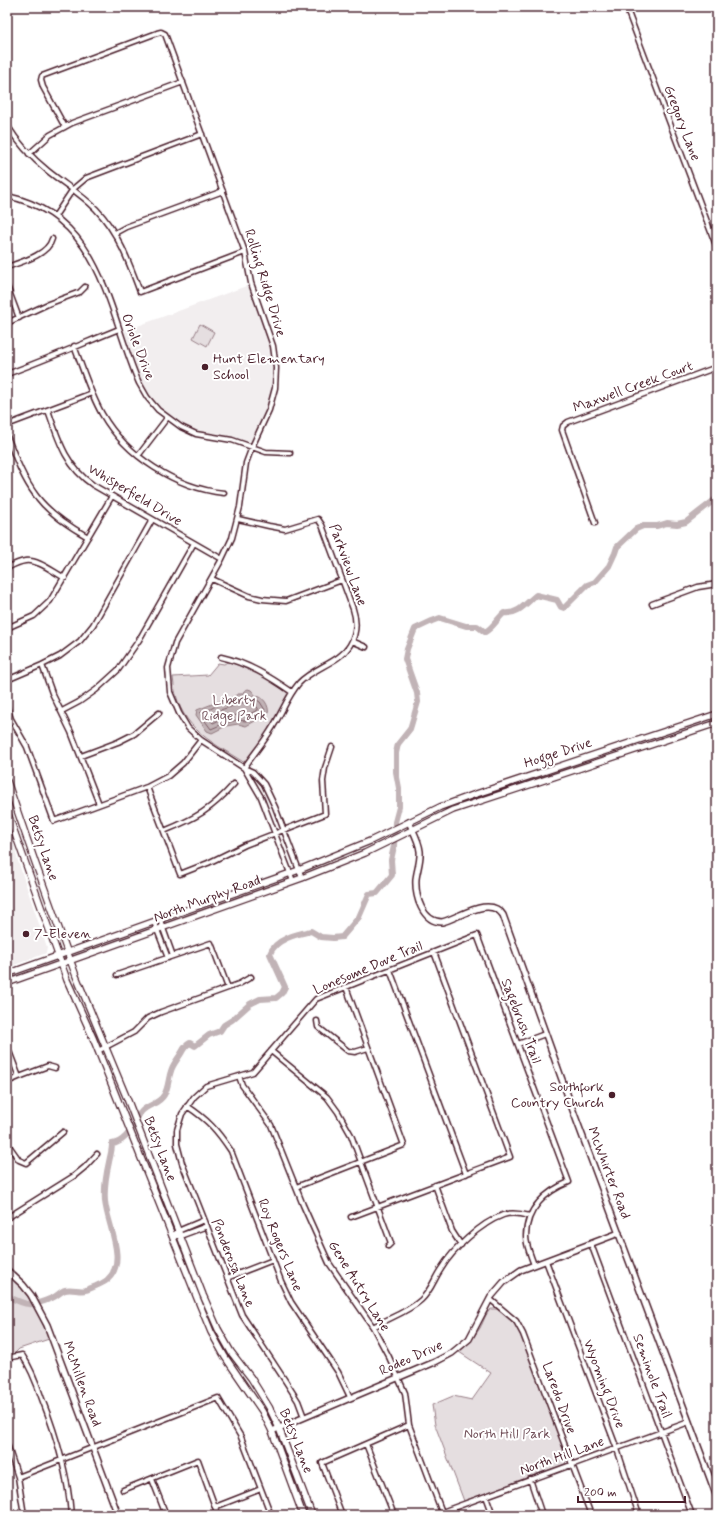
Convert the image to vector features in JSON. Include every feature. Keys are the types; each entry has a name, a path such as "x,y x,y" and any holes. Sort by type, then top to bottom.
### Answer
{"main road":[{"name":"Hogge Drive","path":"407,823 440,807 473,795 717,714"},
{"path":"692,722 695,730"},
{"name":"Hogge Drive","path":"412,830 453,810 717,723"},
{"path":"570,762 572,770"},
{"name":"Betsy Lane","path":"7,781 70,960 107,1047 179,1234 218,1329 231,1352 254,1384 280,1428 312,1515"},
{"name":"Betsy Lane","path":"7,811 60,963 98,1051 137,1152 211,1332 225,1356 262,1411 272,1431 303,1515"},
{"name":"North Murphy Road","path":"7,974 299,870 407,823"},
{"name":"North Murphy Road","path":"7,983 302,878 365,853 412,830"},
{"path":"18,843 27,839"},
{"path":"38,902 48,898"}],"street":[{"name":"Gregory Lane","path":"626,7 717,248"},
{"name":"Rolling Ridge Drive","path":"65,127 41,82 42,76 157,33 161,32 165,34 245,252 251,283 271,336 276,368 275,388 269,410 252,447 244,473 238,519 232,538 212,579 175,643 168,668 170,692 179,713 188,728 201,740 244,768 253,772 264,784 270,794 302,878"},
{"path":"29,154 50,135 65,127 183,82"},
{"path":"7,125 29,154 46,170 73,189 95,208 115,233 132,268 140,292 245,252"},
{"path":"55,216 73,189 80,182 94,174 202,134"},
{"path":"115,233 126,227 223,191"},
{"name":"Oriole Drive","path":"7,196 34,204 55,216 70,228 88,252 96,266 142,388 152,403 167,418 196,434 232,440 271,453 290,453"},
{"path":"7,267 29,259 41,252 51,244 52,239"},
{"path":"7,286 19,318"},
{"path":"7,323 48,304 80,292 85,287"},
{"path":"7,374 119,329"},
{"path":"74,346 102,415 113,431 138,456 152,466 183,482 206,490 224,493"},
{"name":"Maxwell Creek Court","path":"595,523 562,430 562,426 568,422 717,367"},
{"path":"7,425 92,393"},
{"name":"Whisperfield Drive","path":"48,410 61,447 71,465 89,483 222,559"},
{"path":"138,456 167,418"},
{"path":"7,436 24,477 39,500 64,523 88,537"},
{"path":"7,628 27,620 40,612 55,595 112,496"},
{"name":"Parkview Lane","path":"238,519 285,529 318,519 322,525 353,609 356,622 356,631 352,641"},
{"path":"7,680 42,666 60,656 80,640 93,625 152,520"},
{"path":"62,711 79,702 96,690 118,670 139,640 194,543"},
{"path":"7,568 20,562 29,561 40,564 65,578"},
{"path":"212,579 249,596 262,599 286,601 342,580"},
{"path":"652,604 698,587 717,584"},
{"path":"244,768 272,729 292,692 308,675 343,653 352,641 366,647"},
{"path":"221,657 231,659 259,671 292,692"},
{"path":"42,666 52,693 72,732 99,804"},
{"path":"7,708 11,719 27,748 54,821 147,787 168,776 179,767 201,740"},
{"path":"81,756 118,742 134,734 159,713"},
{"path":"147,787 180,874 274,833 326,814 323,781 325,768 332,747"},
{"name":"Rolling Ridge Drive","path":"244,768 261,797 293,881"},
{"path":"164,831 187,822 206,811 220,800 234,784"},
{"name":"McWhirter Road","path":"407,823 412,830 420,850 416,887 425,914 432,920 442,922 484,906 499,910 504,918 545,1034 717,1497"},
{"path":"157,921 168,958"},
{"path":"160,929 173,956"},
{"name":"Lonesome Dove Trail","path":"187,1106 206,1086 253,1072 316,999 477,935"},
{"name":"Sagebrush Trail","path":"477,935 569,1182 549,1192 537,1203 530,1216"},
{"path":"117,975 211,943 228,988"},
{"path":"351,1217 510,1157 434,952"},
{"path":"390,970 466,1174"},
{"path":"98,1051 134,1032 148,1018 228,988 251,977"},
{"path":"296,1187 404,1145 346,987"},
{"path":"317,1021 318,1027 348,1052 355,1052 368,1048"},
{"path":"518,1044 545,1034"},
{"path":"7,1046 20,1077"},
{"path":"271,1051 327,1097 338,1112 351,1135 378,1207 391,1243 388,1246"},
{"path":"7,1082 48,1066 55,1068"},
{"name":"Gene Autry Lane","path":"239,1076 242,1085 271,1125 317,1238 330,1263 373,1327 399,1377 405,1393 409,1425 442,1514"},
{"name":"Ponderosa Lane","path":"187,1106 182,1114 177,1130 177,1144 182,1163 242,1315 298,1401 304,1417"},
{"name":"Roy Rogers Lane","path":"187,1106 202,1116 219,1132 231,1151 273,1260 291,1302 338,1372 350,1397"},
{"path":"7,1143 19,1160 26,1163 63,1132"},
{"path":"7,1218 74,1176 97,1154"},
{"path":"435,1185 452,1232 461,1245"},
{"path":"373,1327 408,1310 421,1301 429,1292 441,1269 455,1250 480,1228 503,1215 519,1213 530,1216 526,1237 534,1265"},
{"path":"179,1234 204,1220"},
{"path":"172,1236 207,1226"},
{"name":"Rodeo Drive","path":"272,1431 446,1356 469,1339 490,1299 504,1282 521,1270 619,1233"},
{"name":"Seminole Trail","path":"591,1244 692,1515"},
{"path":"227,1278 273,1260"},
{"name":"Wyoming Drive","path":"546,1261 639,1515"},
{"name":"McMillen Road","path":"7,1270 23,1285 40,1311 49,1329 118,1515"},
{"name":"Laredo Drive","path":"490,1299 516,1321 523,1334 591,1515"},
{"path":"7,1358 22,1354 30,1368 54,1431 63,1460 69,1491 71,1515"},
{"path":"18,1477 218,1398 241,1437 271,1515"},
{"name":"North Hill Lane","path":"442,1514 530,1479 689,1422"},
{"path":"342,1515 322,1463 409,1425"},
{"path":"7,1444 18,1477 24,1515"},
{"path":"366,1444 394,1515"},
{"path":"123,1490 198,1460 218,1515"},
{"path":"152,1479 166,1515"},
{"path":"530,1479 542,1515"},
{"path":"215,1507 261,1489"},
{"path":"486,1496 493,1515"}],"shaded area":[{"name":"Hunt Elementary School","path":"249,285 267,335 272,353 273,371 271,390 265,414 251,441 247,442 194,430 174,419 161,409 151,397 142,382 124,331"},
{"path":"11,829 17,858 47,948 46,953 7,968 7,831"}],"green space":[{"path":"200,324 214,332 207,346 193,338"},
{"name":"Liberty Ridge Park","path":"229,661 268,679 288,693 269,730 245,763 218,746 196,729 181,708 176,694 173,677 208,675 218,663 224,664"},
{"path":"7,1273 32,1303 49,1339 19,1349 15,1353 7,1356"},
{"name":"North Hill Park","path":"491,1309 497,1309 515,1323 521,1331 567,1458 565,1464 464,1501 435,1425 432,1405 453,1396 472,1400 491,1373 459,1352 475,1335 487,1313"}],"water":[{"path":"248,689 265,702 268,708 268,714 246,726 238,724 226,726 212,733 207,731 196,715 197,710 225,698 231,698 238,694 242,694"}],"waterway":[{"path":"7,1296 20,1302 34,1304 52,1298 65,1290 86,1290 101,1284 108,1279 114,1271 116,1262 115,1242 105,1201 106,1177 112,1144 119,1142 129,1133 142,1111 162,1098 167,1089 173,1066 187,1045 190,1043 195,1046 209,1035 220,1031 224,1025 250,1004 260,999 276,998 282,993 285,987 270,954 277,944 287,938 311,931 321,937 342,937 359,917 369,894 377,893 392,875 391,860 394,846 395,822 399,807 396,753 398,744 410,729 418,702 417,693 405,659 407,649 415,629 440,618 466,626 477,626 485,632 504,613 518,610 536,595 557,600 561,607 564,608 587,585 595,582 609,566 617,547 636,529 643,526 657,526 667,523 677,524 686,522 717,498"}],"place":[{"name":"Hunt Elementary School","path":"205,367"},
{"name":"7-Eleven","path":"26,934"},
{"name":"Southfork Country Church","path":"612,1095"}]}
